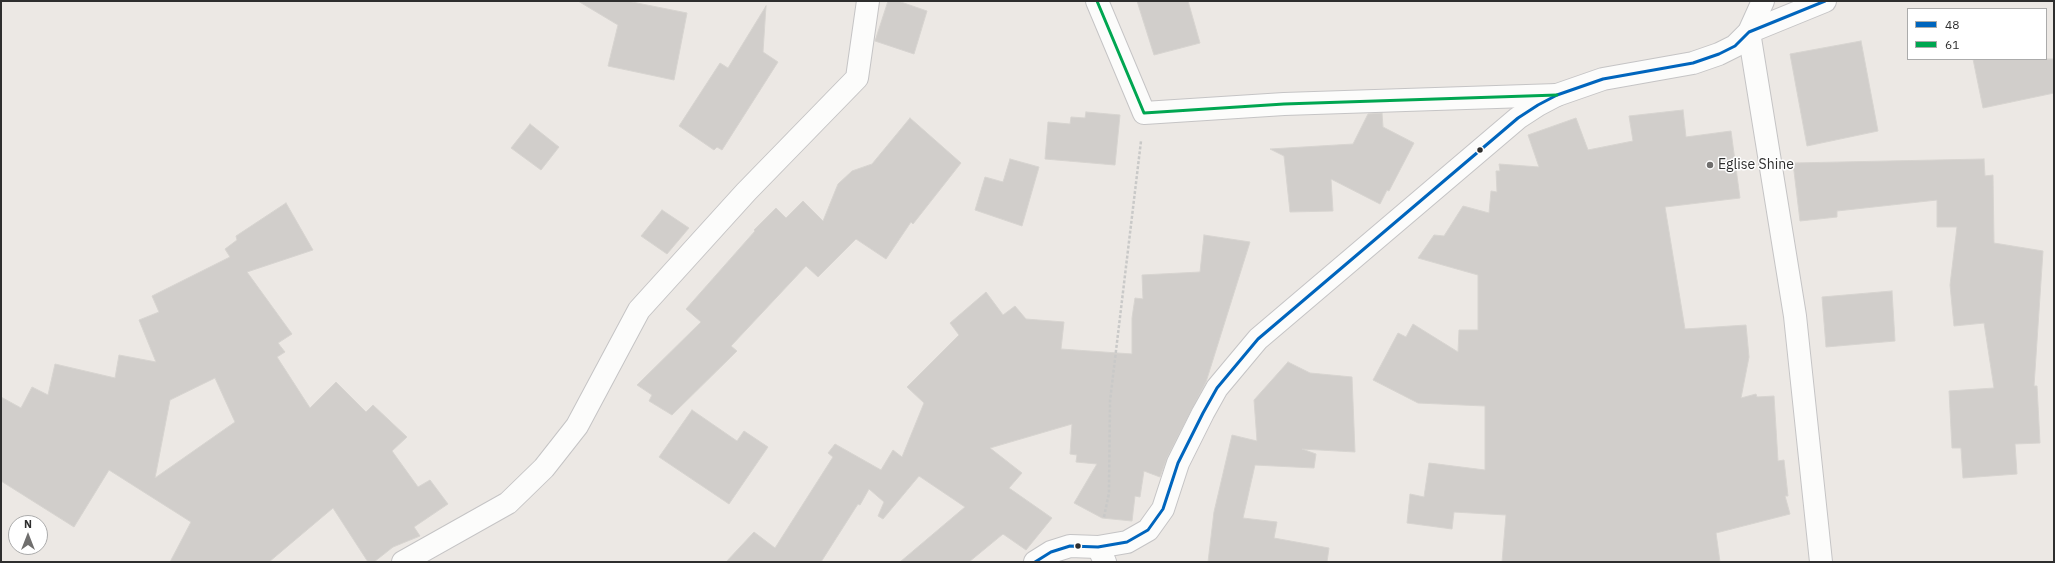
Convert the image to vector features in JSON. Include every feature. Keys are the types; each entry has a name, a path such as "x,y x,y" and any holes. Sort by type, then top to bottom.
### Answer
{"street":[{"path":"403,562 508,503 544,468 577,426 639,310 746,192 857,78 868,1"},
{"path":"1097,1 1144,113 1284,104 1556,96"},
{"path":"1035,562 1051,552 1070,546 1101,555 1148,530 1163,509 1178,463 1217,388 1258,339 1518,118 1538,105 1556,96 1603,79 1693,63 1735,46 1749,32 1763,1"},
{"path":"1749,32 1825,1"},
{"path":"1749,32 1795,316 1821,562"}],"path":[{"path":"1101,555 1109,493 1110,401 1144,113"}],"building":[{"path":"578,1 627,1 687,13 674,80 608,66 618,25"},
{"path":"888,1 898,1 927,11 914,54 875,41"},
{"path":"1137,1 1188,1 1200,43 1154,55"},
{"path":"766,6 763,52 778,62 722,150 717,147 714,150 679,126 720,63 728,68"},
{"path":"1861,41 1878,131 1807,146 1790,54"},
{"path":"2054,59 2054,93 1983,108 1973,60"},
{"path":"1683,110 1686,137 1731,131 1740,198 1665,207 1685,329 1746,325 1749,357 1741,398 1756,394 1757,397 1774,396 1778,461 1784,460 1788,496 1785,496 1790,514 1716,533 1720,562 1502,562 1506,515 1454,512 1452,529 1407,523 1410,494 1424,497 1429,463 1485,470 1485,406 1418,403 1373,380 1398,333 1406,337 1413,324 1458,352 1459,330 1478,330 1478,275 1418,258 1434,235 1444,236 1463,206 1489,213 1491,191 1497,192 1496,171 1500,171 1499,164 1539,167 1528,135 1576,118 1588,150 1633,141 1629,116"},
{"path":"1086,112 1120,115 1115,165 1045,159 1048,122 1070,124 1071,117 1085,118"},
{"path":"1382,113 1383,127 1414,143 1389,191 1387,190 1380,204 1331,179 1333,211 1290,212 1284,156 1270,149 1353,144 1368,114"},
{"path":"910,118 961,163 913,224 911,222 886,259 856,239 818,277 806,266 731,346 737,351 672,415 649,401 652,395 637,385 701,322 686,309 755,231 754,230 776,208 786,218 803,201 823,221 838,184 852,171 872,164"},
{"path":"530,124 559,147 541,170 511,148"},
{"path":"1010,159 1039,167 1022,226 975,210 985,177 1003,182"},
{"path":"1984,159 1985,176 1993,175 1994,243 2043,251 2034,386 2037,386 2040,443 2015,444 2017,474 1963,478 1961,448 1952,448 1949,391 1994,388 1984,323 1954,326 1950,285 1957,227 1937,227 1937,200 1837,211 1837,217 1800,221 1793,163"},
{"path":"286,203 313,250 247,272 292,334 278,343 285,352 277,357 310,408 336,382 366,412 373,405 407,437 392,451 418,487 430,480 448,504 414,527 420,536 393,547 374,562 368,562 333,508 269,562 170,562 191,522 109,470 74,527 1,481 1,397 21,408 32,387 48,395 55,364 115,378 119,355 156,362 139,320 159,312 152,296 230,257 225,249 237,240 236,236","holes":["215,378 235,422 155,478 170,400"]},
{"path":"662,210 689,228 667,254 641,236"},
{"path":"1204,235 1250,242 1206,382 1167,458 1160,477 1144,471 1140,497 1135,496 1132,521 1102,518 1074,503 1097,464 1076,462 1077,455 1070,454 1072,424 990,448 1022,473 1009,488 1052,518 1026,550 1003,534 969,562 900,562 965,507 919,476 883,519 878,516 884,502 869,489 860,505 858,504 821,562 726,562 754,532 775,548 833,457 828,453 835,444 881,470 893,450 902,457 924,403 907,387 959,335 950,323 986,292 1003,315 1015,306 1026,319 1064,322 1061,349 1132,354 1132,318 1135,298 1143,299 1142,275 1200,272"},
{"path":"1892,291 1895,341 1826,347 1822,297"},
{"path":"1288,362 1310,373 1352,377 1355,452 1302,449 1316,454 1314,468 1255,465 1243,518 1277,522 1274,538 1329,548 1327,562 1208,562 1214,512 1232,435 1257,441 1254,400"},
{"path":"692,410 737,441 744,431 768,447 729,504 659,457"}],"transit line":[{"name":"61","path":"1097,1 1144,113 1284,104 1557,95"},
{"name":"48","path":"1035,562 1051,552 1070,546 1098,547 1127,542 1148,530 1163,509 1178,463 1217,388 1258,339 1518,118 1557,95 1603,79 1693,63 1719,54 1735,46 1749,32 1825,1"}],"place":[{"name":"Eglise Shine","path":"1710,165"}]}
